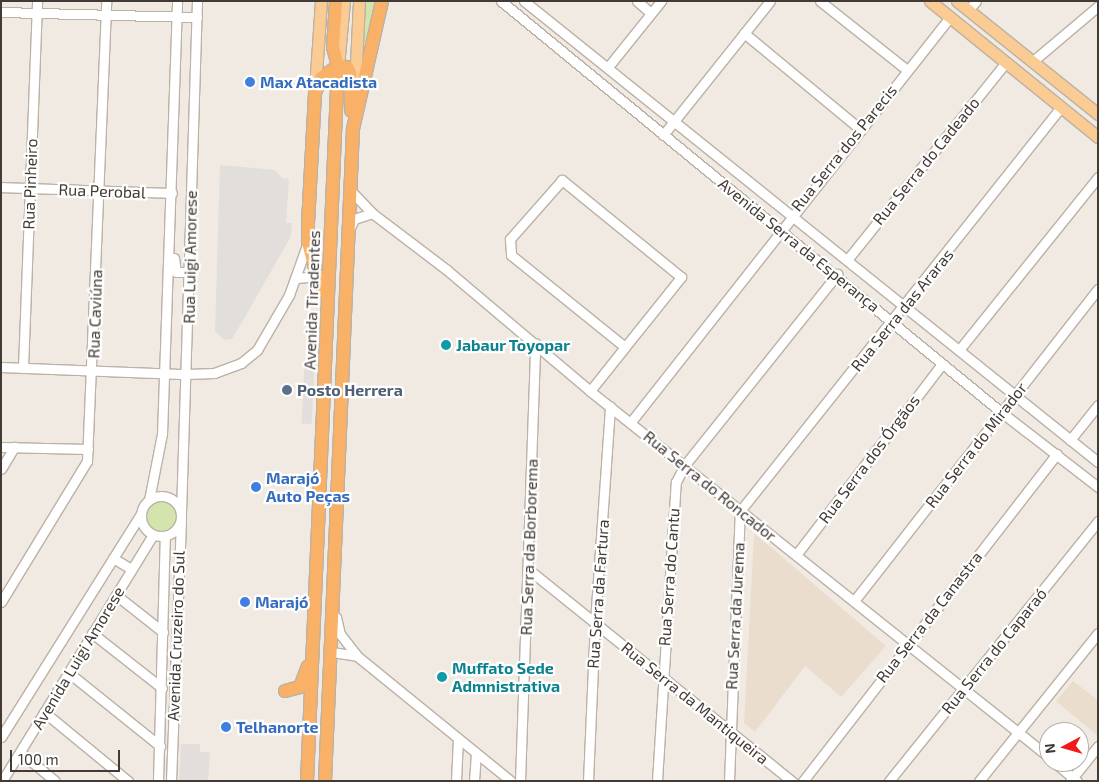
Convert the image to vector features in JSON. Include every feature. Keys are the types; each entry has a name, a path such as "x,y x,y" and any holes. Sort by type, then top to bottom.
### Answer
{"highway":[{"path":"336,1 333,47 338,66"},
{"path":"353,128 382,1"},
{"path":"328,298 317,276 308,242 315,93 321,78 338,66 347,66 350,74 353,128"},
{"name":"Avenida Tiradentes","path":"306,781 319,546 338,66"},
{"name":"Avenida Tiradentes","path":"325,781 353,128"},
{"path":"317,276 330,238"},
{"path":"319,546 321,640 332,652"},
{"path":"285,690 293,690 304,682 315,632"}],"main road":[{"path":"315,93 322,1"},
{"name":"Avenida Tiradentes","path":"338,66 344,1"},
{"name":"Avenida Tiradentes","path":"353,128 359,1"},
{"path":"930,1 1098,137"},
{"path":"957,1 1098,114"},
{"path":"1036,87 1047,74"}],"street":[{"name":"Rua Pinheiro","path":"24,368 37,1"},
{"name":"Rua Caviúna","path":"1,602 87,461 93,370 106,1"},
{"name":"Rua Luigi Amorese","path":"149,500 160,450 171,228 177,1"},
{"name":"Rua Luigi Amorese","path":"181,517 187,374 197,1"},
{"name":"Avenida Serra da Esperança","path":"501,1 663,135 837,274 942,364 1098,487"},
{"name":"Avenida Serra da Esperança","path":"524,1 608,66 1098,462"},
{"path":"637,1 651,13"},
{"path":"608,66 661,1"},
{"path":"663,135 770,1"},
{"path":"820,1 907,70"},
{"path":"968,10 976,1"},
{"path":"1033,61 1098,6"},
{"path":"1,12 197,17"},
{"name":"Rua Serra dos Parecis","path":"630,423 791,214 950,17"},
{"path":"744,33 860,128"},
{"name":"Rua Serra do Cadeado","path":"847,260 1006,62"},
{"name":"Rua Serra das Araras","path":"740,511 1062,107"},
{"path":"959,350 1098,177"},
{"path":"590,391 625,347 681,276 562,180 510,239 511,255 625,347"},
{"name":"Rua Perobal","path":"1,188 172,193"},
{"name":"Rua Serra do Roncador","path":"350,190 372,213 447,270 535,342 590,391 1039,750"},
{"path":"349,229 354,219 372,213"},
{"path":"171,228 176,272 189,272"},
{"path":"1,367 187,374 214,373 241,363 257,350 297,278 308,242"},
{"path":"684,466 837,274"},
{"path":"297,278 317,276"},
{"name":"Rua Serra do Mirador","path":"854,601 1098,289"},
{"name":"Rua Serra da Borborema","path":"520,781 535,342"},
{"name":"Rua Serra dos Órgãos","path":"796,555 942,364"},
{"path":"1070,440 1098,405"},
{"name":"Rua Serra da Fartura","path":"588,781 595,622 610,407"},
{"path":"1,447 88,449"},
{"path":"1,469 14,447"},
{"name":"Rua Serra da Canastra","path":"803,781 907,644 1057,454"},
{"name":"Rua Serra do Cantu","path":"657,781 674,498 684,466"},
{"path":"169,498 181,517 176,530 165,536 153,535 144,527 141,514 149,500 169,498"},
{"name":"Rua Serra da Jurema","path":"729,781 740,511"},
{"name":"Avenida Luigi Amorese","path":"1,737 141,514"},
{"name":"Avenida Cruzeiro do Sul","path":"171,781 181,517"},
{"name":"Rua Serra do Caparaó","path":"889,781 1098,521"},
{"name":"Avenida Luigi Amorese","path":"2,781 5,767 20,752 153,535"},
{"name":"Avenida Cruzeiro do Sul","path":"158,781 165,536"},
{"path":"113,558 131,569"},
{"name":"Rua Serra da Mantiqueira","path":"528,569 792,781"},
{"path":"334,589 340,634 356,656 511,781"},
{"path":"116,595 163,632"},
{"path":"979,781 1098,633"},
{"path":"92,634 162,688"},
{"path":"332,652 356,656"},
{"path":"68,673 160,746"},
{"path":"44,712 128,781"},
{"path":"456,781 458,739"},
{"path":"1073,780 1098,746"},
{"path":"20,752 55,781"},
{"path":"474,781 476,753"}],"shaded area":[{"path":"220,165 275,170 282,178 289,179 286,223 292,223 291,236 245,317 232,339 225,340 215,332"},
{"path":"305,356 315,357 311,424 302,423"},
{"path":"754,533 886,646 841,697 805,666 755,732 744,723"},
{"path":"1073,681 1098,700 1098,736 1089,728 1089,722 1081,722 1056,701"},
{"path":"181,744 200,744 200,752 210,752 208,781 179,781"}],"green space":[{"path":"364,1 375,1 361,66"},
{"path":"161,501 171,506 176,516 171,526 161,531 151,526 146,516 151,506"}],"place":[{"name":"Max Atacadista","path":"250,82"},
{"name":"Jabaur Toyopar","path":"446,345"},
{"name":"Posto Herrera","path":"287,390"},
{"name":"Marajó Auto Peças","path":"256,487"},
{"name":"Marajó","path":"245,602"},
{"name":"Muffato Sede Admnistrativa","path":"442,677"},
{"name":"Telhanorte","path":"226,727"}]}
